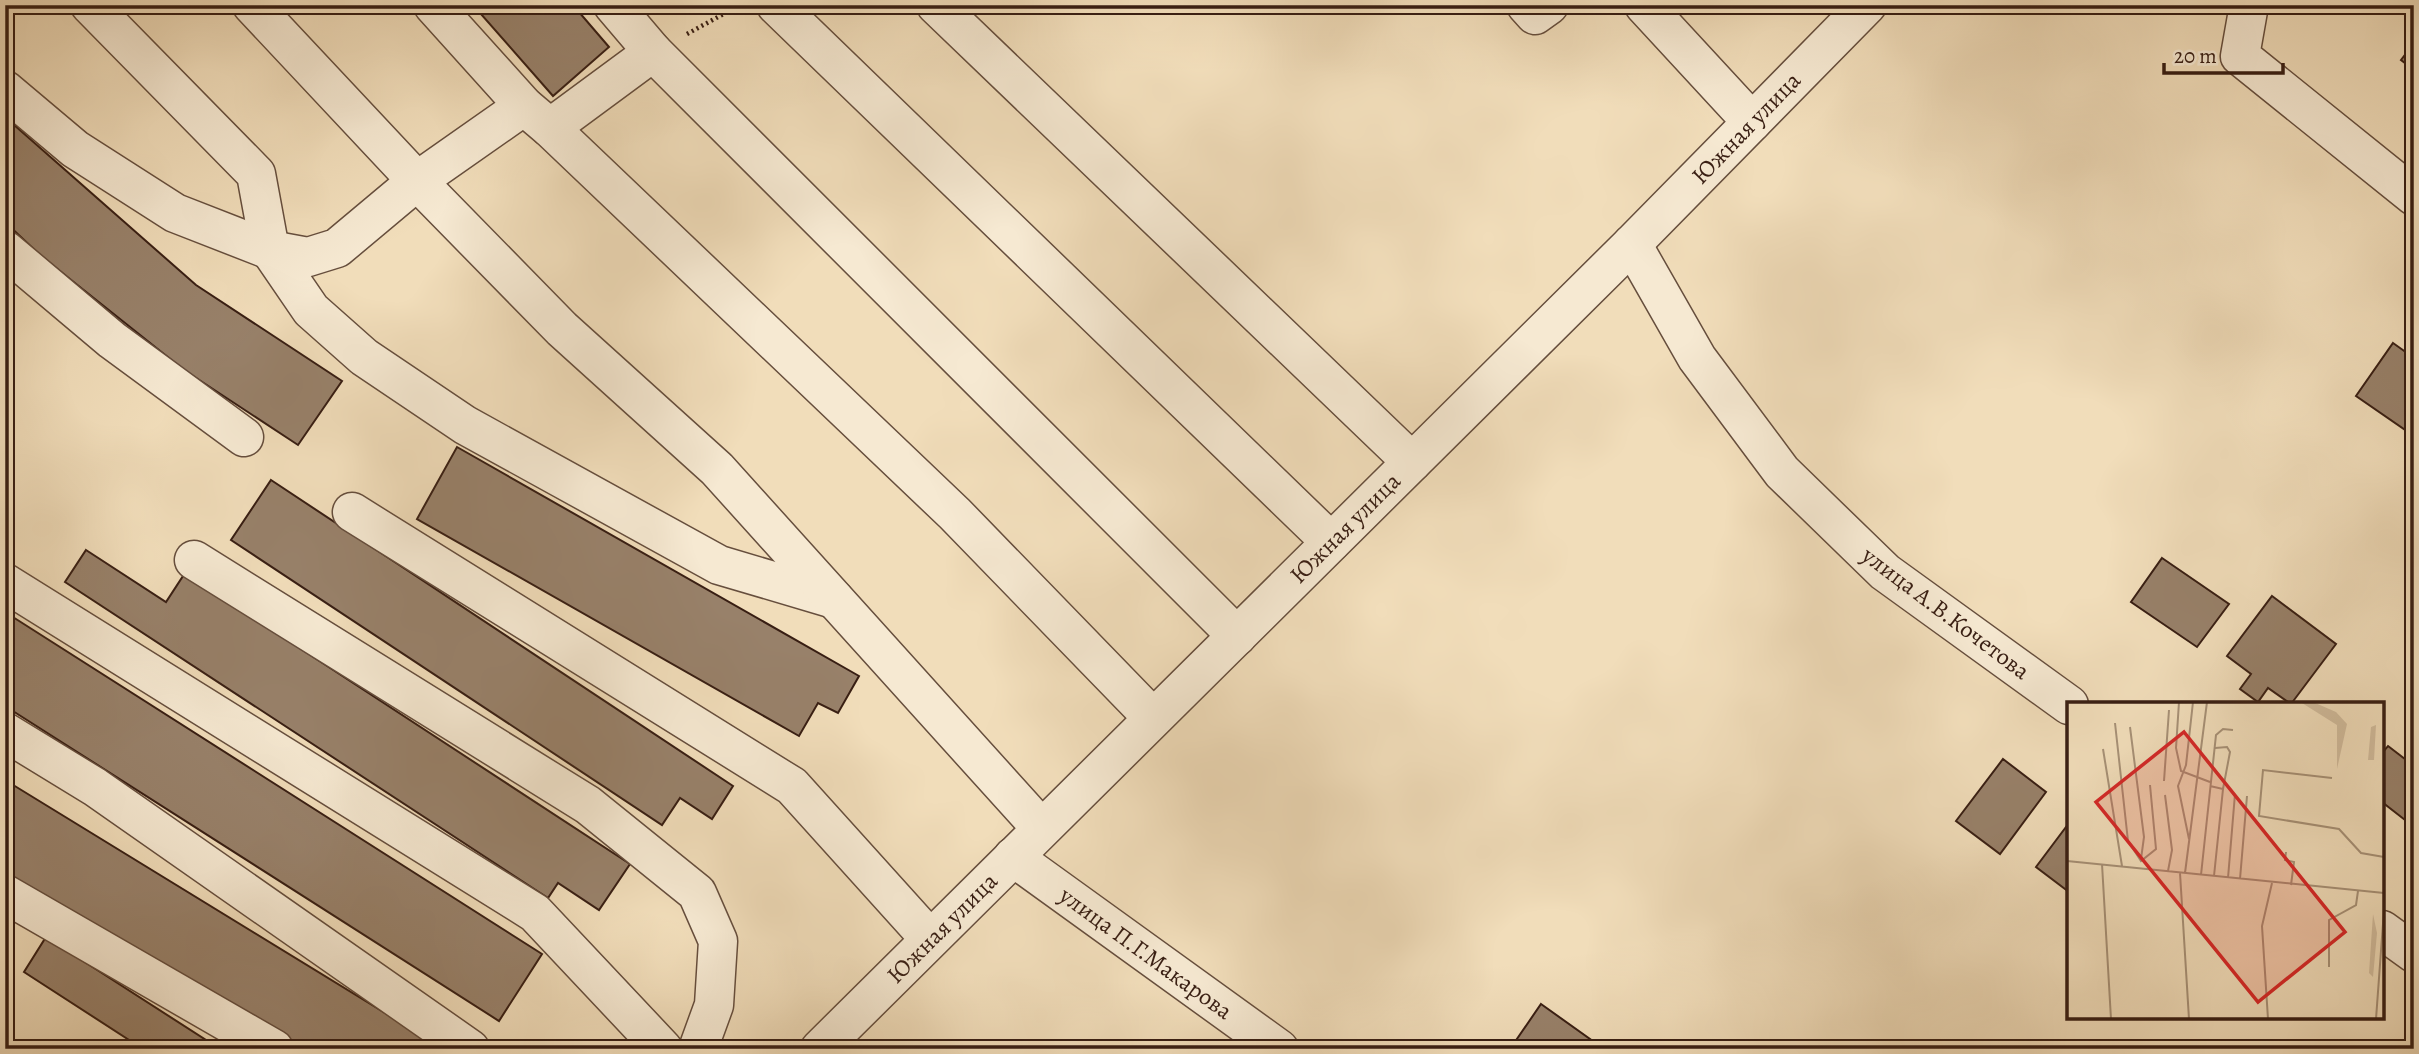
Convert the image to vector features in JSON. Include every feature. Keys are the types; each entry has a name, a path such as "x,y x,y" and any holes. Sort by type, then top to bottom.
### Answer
{"street":[{"path":"90,5 256,174 270,250 311,310 364,357 465,425 719,565 834,599"},
{"path":"252,5 417,181 562,329 717,469 1041,828"},
{"path":"433,5 537,117 955,514 1153,718"},
{"path":"613,5 653,52 1237,636"},
{"path":"776,5 1331,542"},
{"path":"936,5 1412,462"},
{"path":"1526,5 1535,15 1549,5"},
{"path":"1644,5 1752,121"},
{"name":"Южная улица","path":"820,1049 1632,244 1867,5"},
{"path":"2249,5 2240,56 2414,196"},
{"path":"5,90 75,149 176,213 270,250 308,257 337,248 417,181 653,52"},
{"name":"улица А.В.Кочетова","path":"1632,244 1697,358 1782,472 1885,572 2067,704"},
{"path":"5,250 112,340 244,437"},
{"path":"352,512 792,786 930,939"},
{"path":"194,560 588,806 697,893 718,941 714,1005 698,1049"},
{"path":"5,583 535,913 663,1049"},
{"path":"5,732 94,787 470,1049"},
{"name":"улица П.Г.Макарова","path":"1013,857 1279,1049"},
{"path":"5,894 274,1049"},
{"path":"2384,931 2414,953"}],"path":[{"path":"653,52 740,5"}],"building":[{"path":"473,5 573,5 609,47 553,96"},
{"path":"2414,43 2414,70 2401,60"},
{"path":"5,117 196,285 342,381 298,445 184,370 41,256 5,222"},
{"path":"2393,343 2414,358 2414,436 2356,396"},
{"path":"457,447 859,676 838,713 818,703 799,736 417,519"},
{"path":"271,480 733,786 712,819 680,798 662,825 231,540"},
{"path":"86,550 166,602 185,573 630,864 599,910 558,883 548,898 65,582"},
{"path":"2162,558 2229,604 2197,647 2131,602"},
{"path":"2272,596 2336,644 2292,702 2288,702 2268,688 2258,702 2240,689 2251,674 2227,656"},
{"path":"5,612 542,954 499,1021 5,706"},
{"path":"2388,746 2414,766 2414,827 2384,804 2384,751"},
{"path":"2003,759 2046,792 2000,854 1956,821"},
{"path":"5,780 444,1049 294,1049 5,872"},
{"path":"2067,826 2067,890 2036,867"},
{"path":"46,937 220,1049 143,1049 24,972"},
{"path":"1541,1004 1604,1049 1510,1049"}]}
